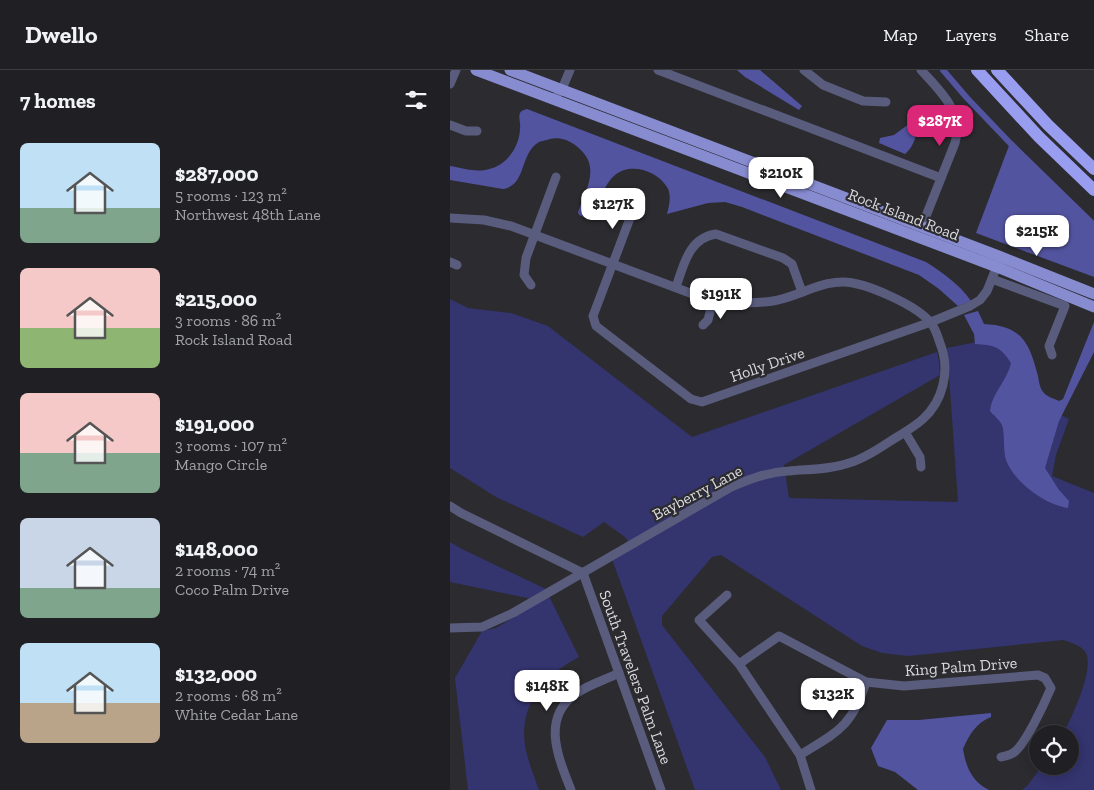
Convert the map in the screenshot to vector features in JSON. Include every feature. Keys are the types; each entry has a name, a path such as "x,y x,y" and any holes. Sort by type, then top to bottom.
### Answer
{"highway":[{"path":"977,70 1039,137 1094,190"},
{"path":"997,70 1048,125 1094,169"}],"main road":[{"name":"Rock Island Road","path":"476,70 999,262 1094,294"},
{"name":"Rock Island Road","path":"510,70 922,226 1094,307"}],"street":[{"path":"450,84 456,70"},
{"path":"554,99 562,90 570,70"},
{"path":"658,70 940,178"},
{"path":"804,70 823,85 863,101 886,102"},
{"path":"921,70 950,103 956,120 956,139 922,226"},
{"path":"450,125 466,131 477,131"},
{"path":"531,285 524,275 526,258 556,177"},
{"name":"Holly Drive","path":"635,205 593,316 596,326 691,399 702,402 931,322 970,306 980,300 987,291 999,262"},
{"path":"450,218 484,220 534,233 713,300 746,304 774,301 838,281 854,283 904,302 931,322"},
{"path":"676,287 689,251 696,242 707,235 716,234 783,258 792,264 802,292"},
{"path":"992,279 1065,306 1049,346 1052,355"},
{"path":"703,325 708,320 713,300"},
{"name":"Bayberry Lane","path":"450,628 482,627 513,613 731,487 762,475 788,471 826,469 850,463 878,449 905,432 924,418 936,404 942,389 946,370 944,354 936,330 931,322"},
{"path":"905,432 920,457 921,468"},
{"path":"450,506 583,573"},
{"name":"South Travelers Palm Lane","path":"583,573 661,790"},
{"path":"727,596 699,620 739,664 800,755 811,790"},
{"name":"King Palm Drive","path":"739,664 779,636 866,682 904,686 1038,675 1045,678 1051,688 1044,706 1014,753 1001,757"},
{"path":"571,790 554,742 554,730 558,716 575,694 619,673"},
{"path":"800,755 839,730 853,714 866,682"}],"shaded area":[{"path":"737,70 760,70 802,106 799,110 745,77"},
{"path":"527,109 926,262 956,284 971,301 958,306 919,275 725,202 708,203 667,214 670,197 669,190 663,181 643,170 628,169 615,175 604,190 592,220 579,215 578,212 590,178 589,164 581,150 563,139 550,139 539,142 533,147 516,182 503,189 450,180 450,166 470,170 484,170 496,167 507,159 518,141 520,113"},
{"path":"913,121 918,123 916,136 911,148 905,154 879,143 880,138 894,135"},
{"path":"1010,143 1094,225 1094,277 976,233"},
{"path":"450,299 468,308 511,313 548,326 692,437 937,352 940,375 784,465 789,498 958,502 947,348 1001,337 1047,409 1069,419 1056,455 1052,476 1094,493 1094,790 1022,790 1035,775 1079,775 1079,725 1068,725 1081,694 1087,670 1088,661 1086,653 1079,646 1063,640 908,656 882,653 862,646 721,555 712,557 662,616 662,625 765,757 781,790 695,790 612,559 632,547 625,537 604,522 583,537 496,497 450,468"},
{"path":"978,311 984,324 1007,328 1022,338 1031,354 1042,390 1048,396 1059,401 1063,399 1094,322 1094,352 1059,421 1045,468 1059,490 1069,501 1068,508 1050,502 1031,491 1016,476 1006,460 1002,425 990,411 994,398 1011,363 1000,350 987,345 975,344 974,334 964,315"},
{"path":"450,542 548,590 532,599 450,582"},
{"path":"549,596 579,657 566,664 545,682 530,705 526,717 524,731 525,746 539,790 468,790 455,678 482,631 496,628"},
{"path":"991,713 991,717 974,730 963,749 966,762 974,778 989,790 918,790 895,772 878,766 871,748 887,720 919,720"}],"waterway":[{"path":"943,70 1010,143 1094,225"}]}
